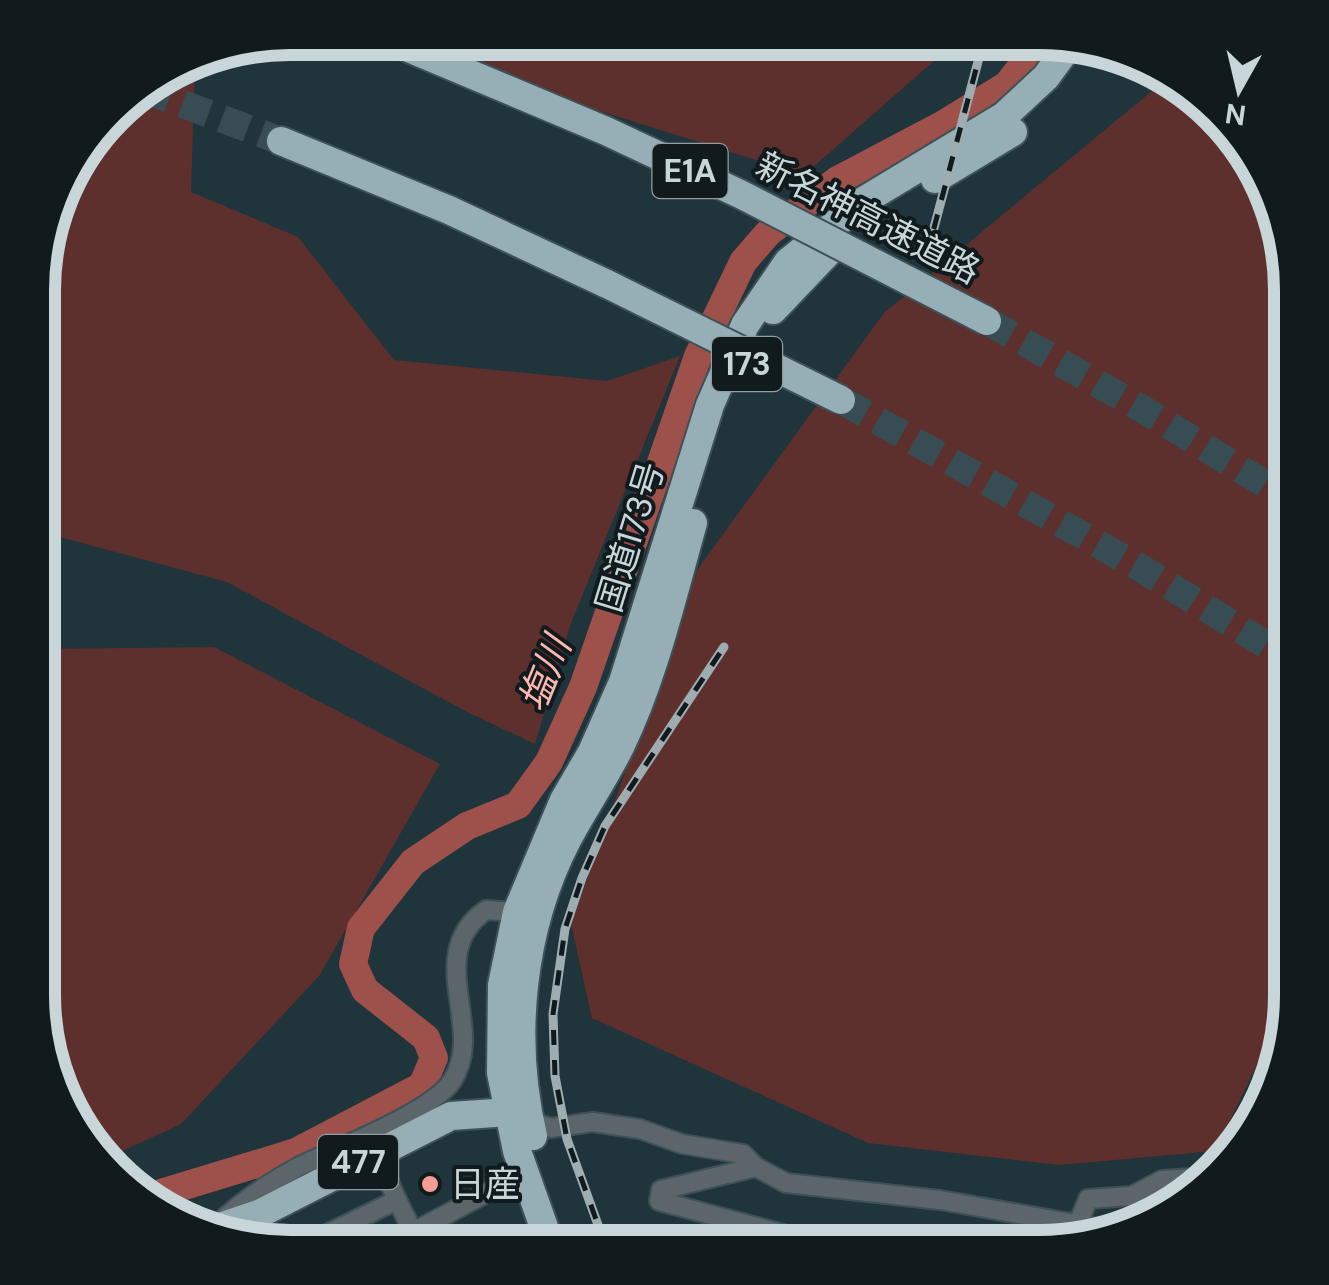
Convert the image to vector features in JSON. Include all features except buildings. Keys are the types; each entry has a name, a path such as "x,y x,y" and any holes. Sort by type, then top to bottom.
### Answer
{"highway":[{"name":"新名神高速道路","path":"426,55 606,131 740,194 987,321"},
{"name":"国道173号","path":"561,1229 502,1073 502,985 517,912 564,800 592,752 623,682 710,405 745,326 788,262 865,200 1004,116 1046,77 1062,56"},
{"name":"国道173号","path":"544,1229 524,1173 519,1116 524,1082 523,982 538,911 566,843 621,745 656,650 710,463 743,371 770,314 819,259 872,214 1016,130 1070,76 1081,59"},
{"path":"281,141 450,210 841,400"},
{"name":"477","path":"232,1223 261,1213 451,1116 519,1116"}],"street":[{"path":"222,1220 296,1168 394,1121 452,1082 460,1061 463,1034 454,962 464,935 486,910 517,912"},
{"path":"519,1116 551,1128 592,1122 640,1129 682,1144 743,1154 756,1167 786,1183 940,1200 1084,1225"},
{"path":"376,1152 412,1229"},
{"path":"756,1167 661,1190 659,1202 763,1229"},
{"path":"423,1229 524,1173"},
{"path":"1078,1224 1088,1200 1132,1196 1162,1180 1185,1179"},
{"path":"337,1229 397,1200"}],"shaded area":[{"path":"422,55 940,56 804,175"},
{"path":"195,76 191,192 298,237 394,360 607,381 680,356 571,623 535,744 465,711 227,582 55,536 55,290 67,214 86,172 113,135 159,95"},
{"path":"1157,87 1189,109 1189,140 1219,140 1243,172 1256,200 1266,229 1273,275 1273,1010 1269,1040 1214,1151 1059,1165 868,1143 592,1018 571,924 697,570 884,313"},
{"path":"214,647 440,764 319,976 181,1124 117,1153 86,1112 73,1085 63,1056 56,1010 55,649"}],"waterway":[{"name":"塩川","path":"163,1192 296,1152 422,1086 434,1058 426,1038 365,990 353,964 361,928 413,862 467,826 518,805 549,762 583,687 698,356 743,262 768,233 836,181 944,124 1007,85 1027,56"}],"tunnel":[{"path":"159,95 281,141"},
{"path":"987,321 1273,489"},
{"path":"841,400 1139,567 1273,649"}],"railway":[{"path":"926,258 980,56"},
{"path":"600,1229 567,1139 555,1076 553,1014 565,929 605,826 724,647"}],"place":[{"name":"日産","path":"430,1184"}]}
